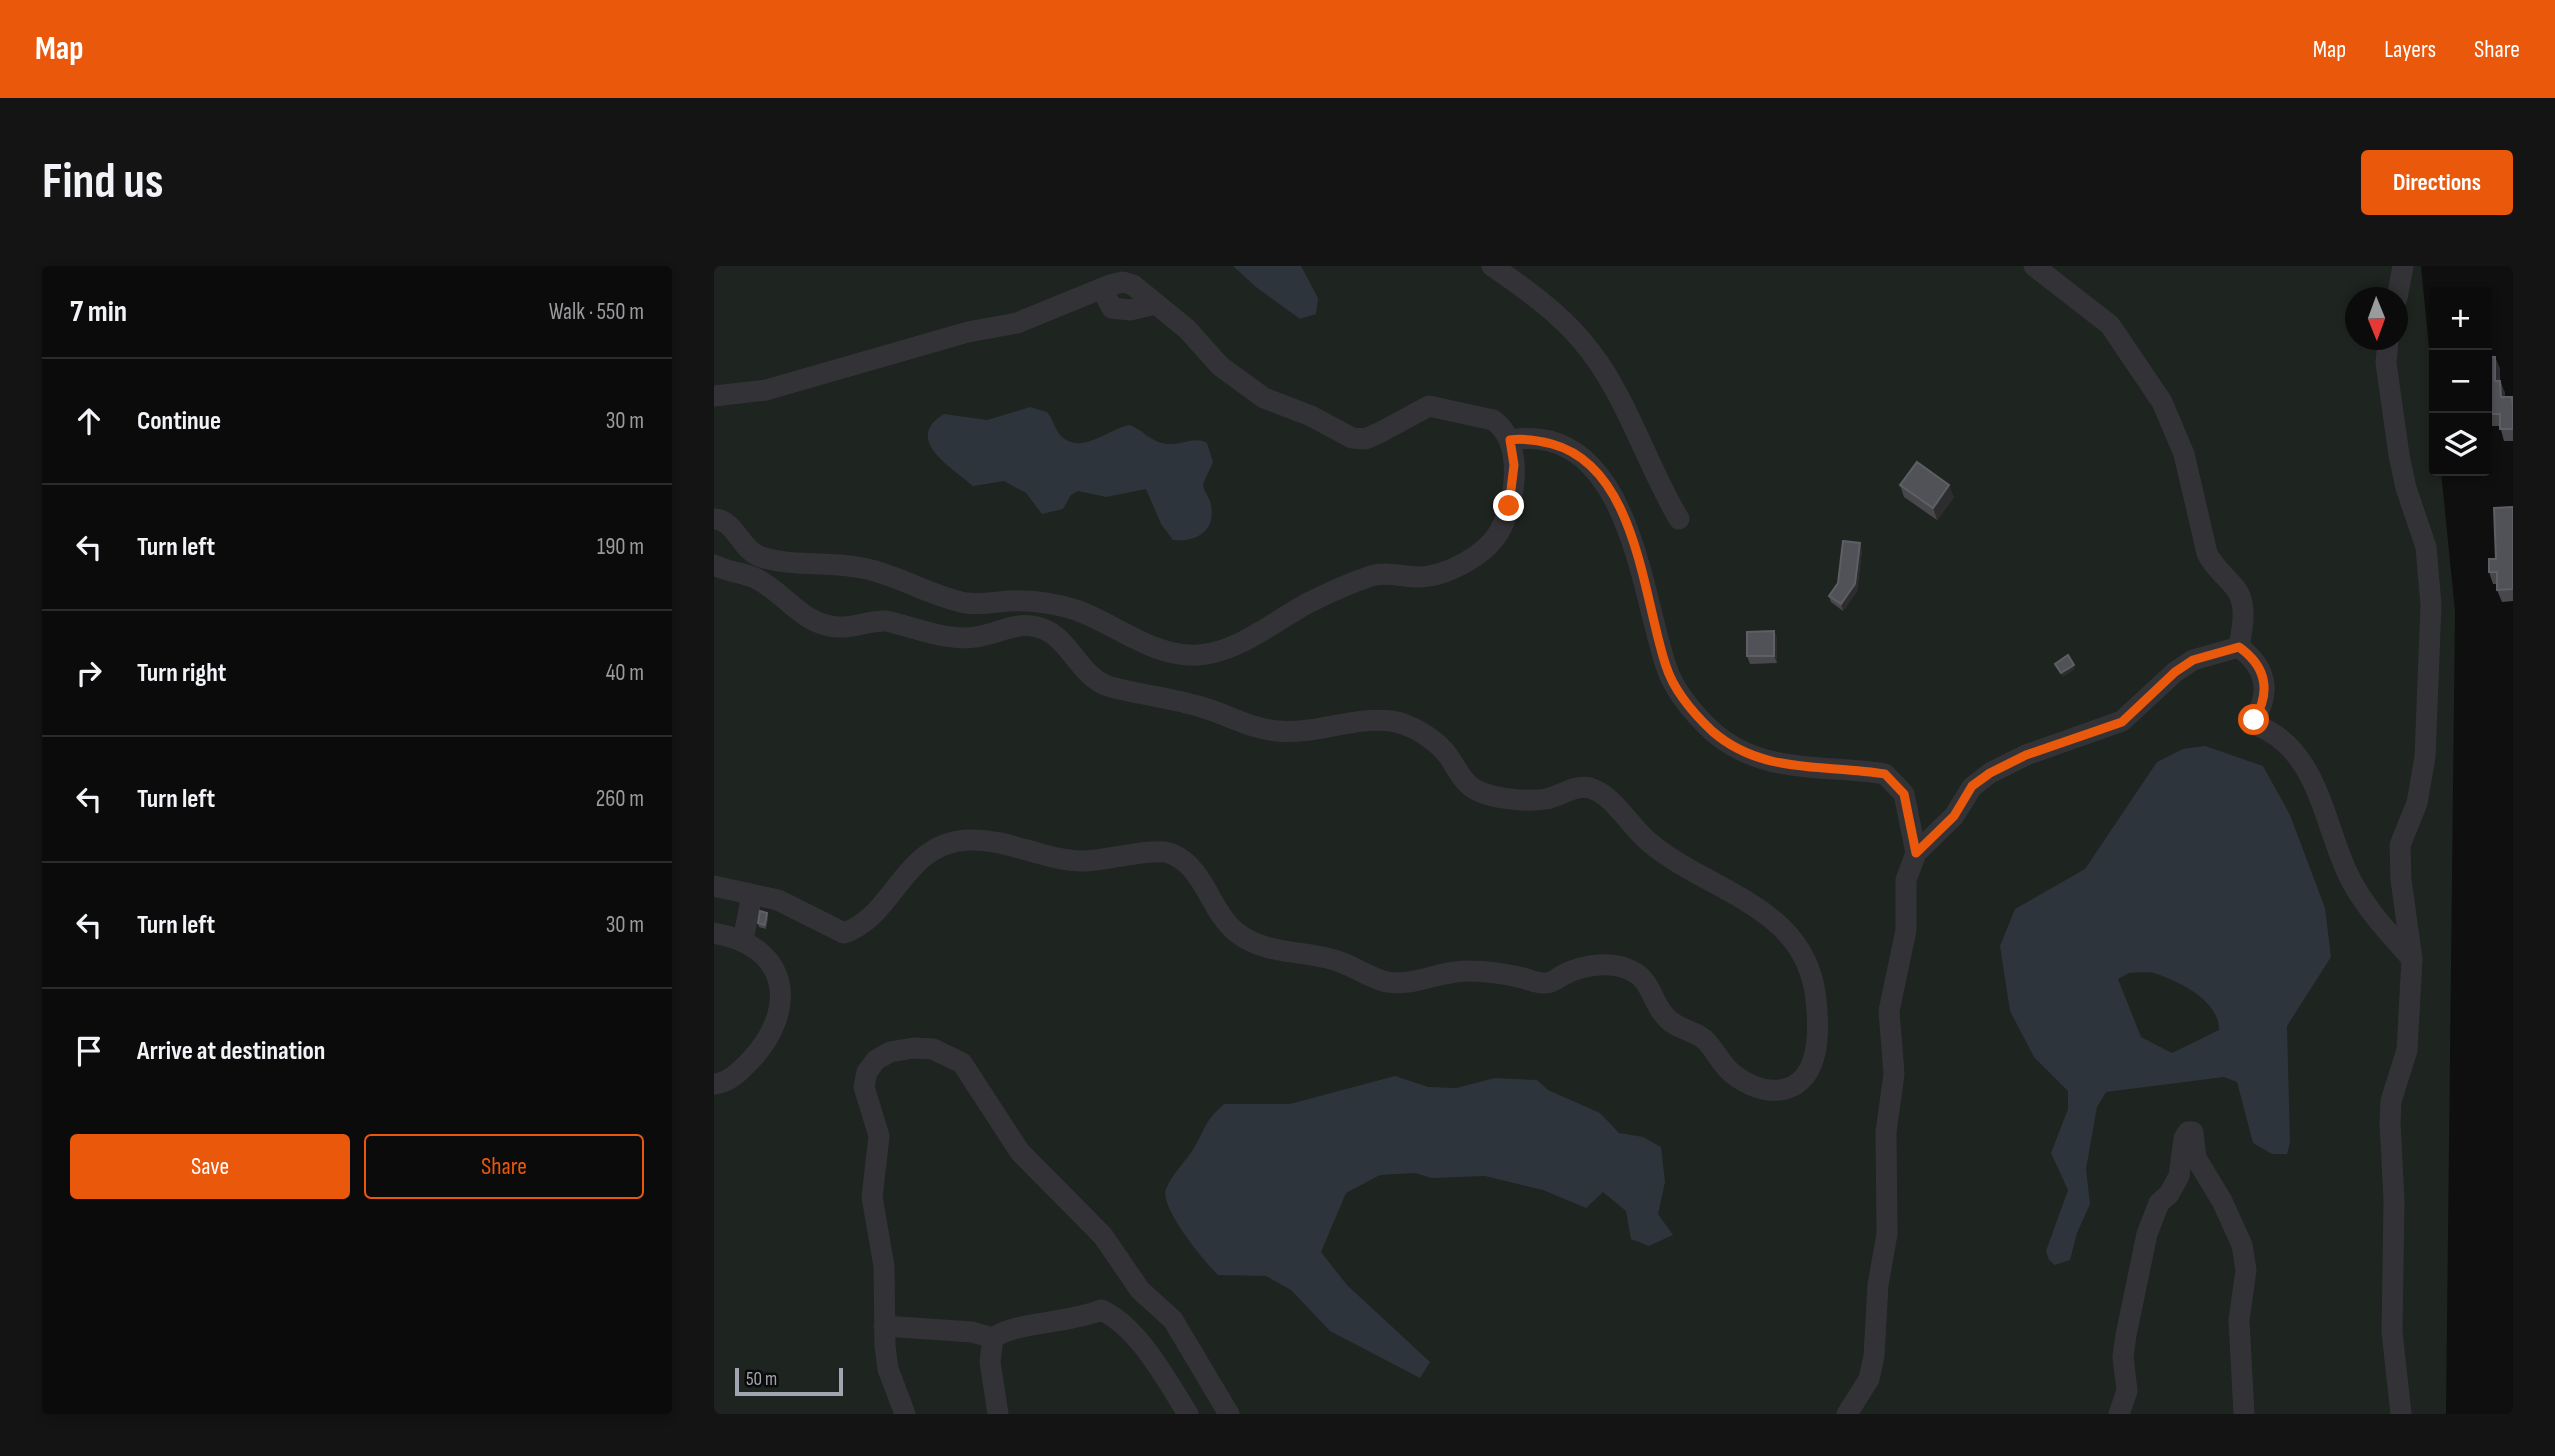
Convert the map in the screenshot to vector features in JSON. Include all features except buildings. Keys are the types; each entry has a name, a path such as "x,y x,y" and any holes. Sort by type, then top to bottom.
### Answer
{"lane":[{"path":"1492,266 1538,300 1584,343 1610,383 1679,519"},
{"path":"2034,266 2110,325 2162,402 2184,454 2207,553 2213,566 2238,592 2243,625 2239,647"},
{"path":"2399,287 2403,266"},
{"path":"714,396 766,390 968,332 1017,323 1102,289 1112,309 1130,310 1155,304 1187,329 1220,366 1264,398 1311,416 1353,438 1365,439 1429,406 1493,420 1501,426 1510,440 1514,465 1509,506 1499,533 1480,551 1440,573 1419,577 1389,573 1373,575 1309,603 1222,650 1200,655 1137,641 1090,615 1057,605 1031,601 965,603 869,569 784,562 758,556 743,545 732,528 720,519 714,519"},
{"path":"2387,350 2386,363 2397,442 2406,488 2426,547 2431,605 2425,757 2417,803 2400,845 2401,880 2412,959 2407,1050 2390,1101 2394,1200 2392,1332 2401,1414"},
{"path":"1510,440 1535,440 1575,453 1594,470 1629,530 1642,565 1667,668 1693,712 1714,733 1769,761 1836,771 1885,774 1904,794 1916,853"},
{"path":"714,565 754,577 797,612 827,625 839,627 874,620 887,621 968,638 1020,626 1037,626 1062,640 1092,679 1106,686 1197,705 1255,727 1278,732 1391,721 1428,737 1446,752 1458,774 1474,789 1493,795 1548,799 1585,787 1594,790 1610,802 1647,841 1683,866 1753,904 1792,940 1810,969 1815,991 1816,1049 1804,1080 1794,1089 1776,1092 1760,1089 1731,1073 1706,1040 1673,1025 1661,1013 1646,981 1634,971 1616,965 1580,968 1549,984 1479,971 1457,971 1393,983 1330,958 1259,945 1237,933 1223,918 1210,892 1189,866 1176,855 1160,851 1077,861 985,841 964,840 926,854 868,920 850,932 834,929 778,901 714,886"},
{"path":"1847,1414 1869,1379 1874,1356 1878,1284 1887,1234 1886,1132 1894,1074 1889,1011 1906,930 1906,880 1916,853 1954,816 1972,786 1990,773 2026,755 2122,722 2175,672 2193,660 2239,647"},
{"path":"2239,647 2257,665 2263,680 2265,698 2254,720 2256,725 2276,734 2302,763 2322,800 2348,873 2373,913 2412,959"},
{"path":"743,940 752,895"},
{"path":"714,933 743,940 774,971 781,987 782,1002 771,1036 760,1050 734,1075 722,1083 714,1084"},
{"path":"905,1414 888,1369 884,1326 884,1266 872,1197 879,1136 863,1087 867,1072 883,1056 913,1048 933,1049 950,1054 962,1063 1020,1152 1103,1236 1140,1290 1173,1320 1229,1414"},
{"path":"2119,1414 2127,1391 2123,1357 2126,1335 2147,1234 2159,1202 2169,1194 2179,1176 2184,1138 2188,1132 2193,1132 2196,1158 2222,1201 2242,1245 2246,1270 2239,1320 2245,1414"},
{"path":"884,1326 961,1331 993,1338 1009,1329 1029,1328 1101,1310 1121,1323 1143,1347 1160,1368 1188,1414"},
{"path":"993,1338 990,1362 998,1414"}],"shaded area":[{"path":"714,266 2421,266 2429,348 2429,476 2442,476 2455,611 2446,1414 714,1414"},
{"path":"1233,266 1301,266 1318,298 1316,314 1300,319 1256,287"},
{"path":"1030,407 1047,412 1061,436 1078,443 1096,439 1130,425 1163,443 1197,440 1207,443 1213,462 1203,484 1212,514 1207,528 1196,537 1173,540 1161,524 1146,489 1106,497 1078,491 1071,495 1063,509 1042,514 1026,493 1004,481 973,486 944,462 929,443 928,433 932,424 944,414 987,420"},
{"path":"2205,746 2263,766 2290,815 2325,908 2331,957 2287,1026 2290,1142 2287,1154 2272,1154 2253,1143 2237,1082 2224,1077 2106,1092 2097,1107 2086,1169 2090,1204 2077,1233 2070,1260 2055,1265 2049,1260 2046,1251 2068,1190 2051,1153 2068,1109 2068,1091 2034,1057 2010,1011 2000,946 2015,909 2085,869 2157,762 2183,749","holes":["2129,973 2154,973 2188,988 2213,1010 2219,1030 2172,1053 2141,1037 2118,979"]},
{"path":"1395,1076 1428,1087 1456,1088 1495,1078 1537,1080 1548,1090 1600,1113 1619,1133 1643,1137 1661,1147 1665,1182 1658,1214 1673,1235 1649,1246 1631,1239 1626,1211 1603,1192 1586,1208 1543,1190 1485,1176 1432,1178 1415,1173 1380,1175 1346,1193 1321,1252 1347,1285 1430,1362 1420,1378 1330,1331 1291,1290 1266,1276 1218,1275 1184,1233 1169,1208 1166,1197 1169,1183 1194,1148 1212,1116 1224,1104 1290,1104"}],"route":[{"path":"1509,506 1514,465 1510,440 1535,440 1575,453 1594,470 1629,530 1642,565 1667,668 1678,691 1693,712 1714,733 1769,761 1796,767 1885,774 1904,794 1911,840 1916,853 1954,816 1972,786 1990,773 2026,755 2122,722 2175,672 2193,660 2239,647 2249,654 2263,680 2265,698 2263,707 2254,720"}]}
